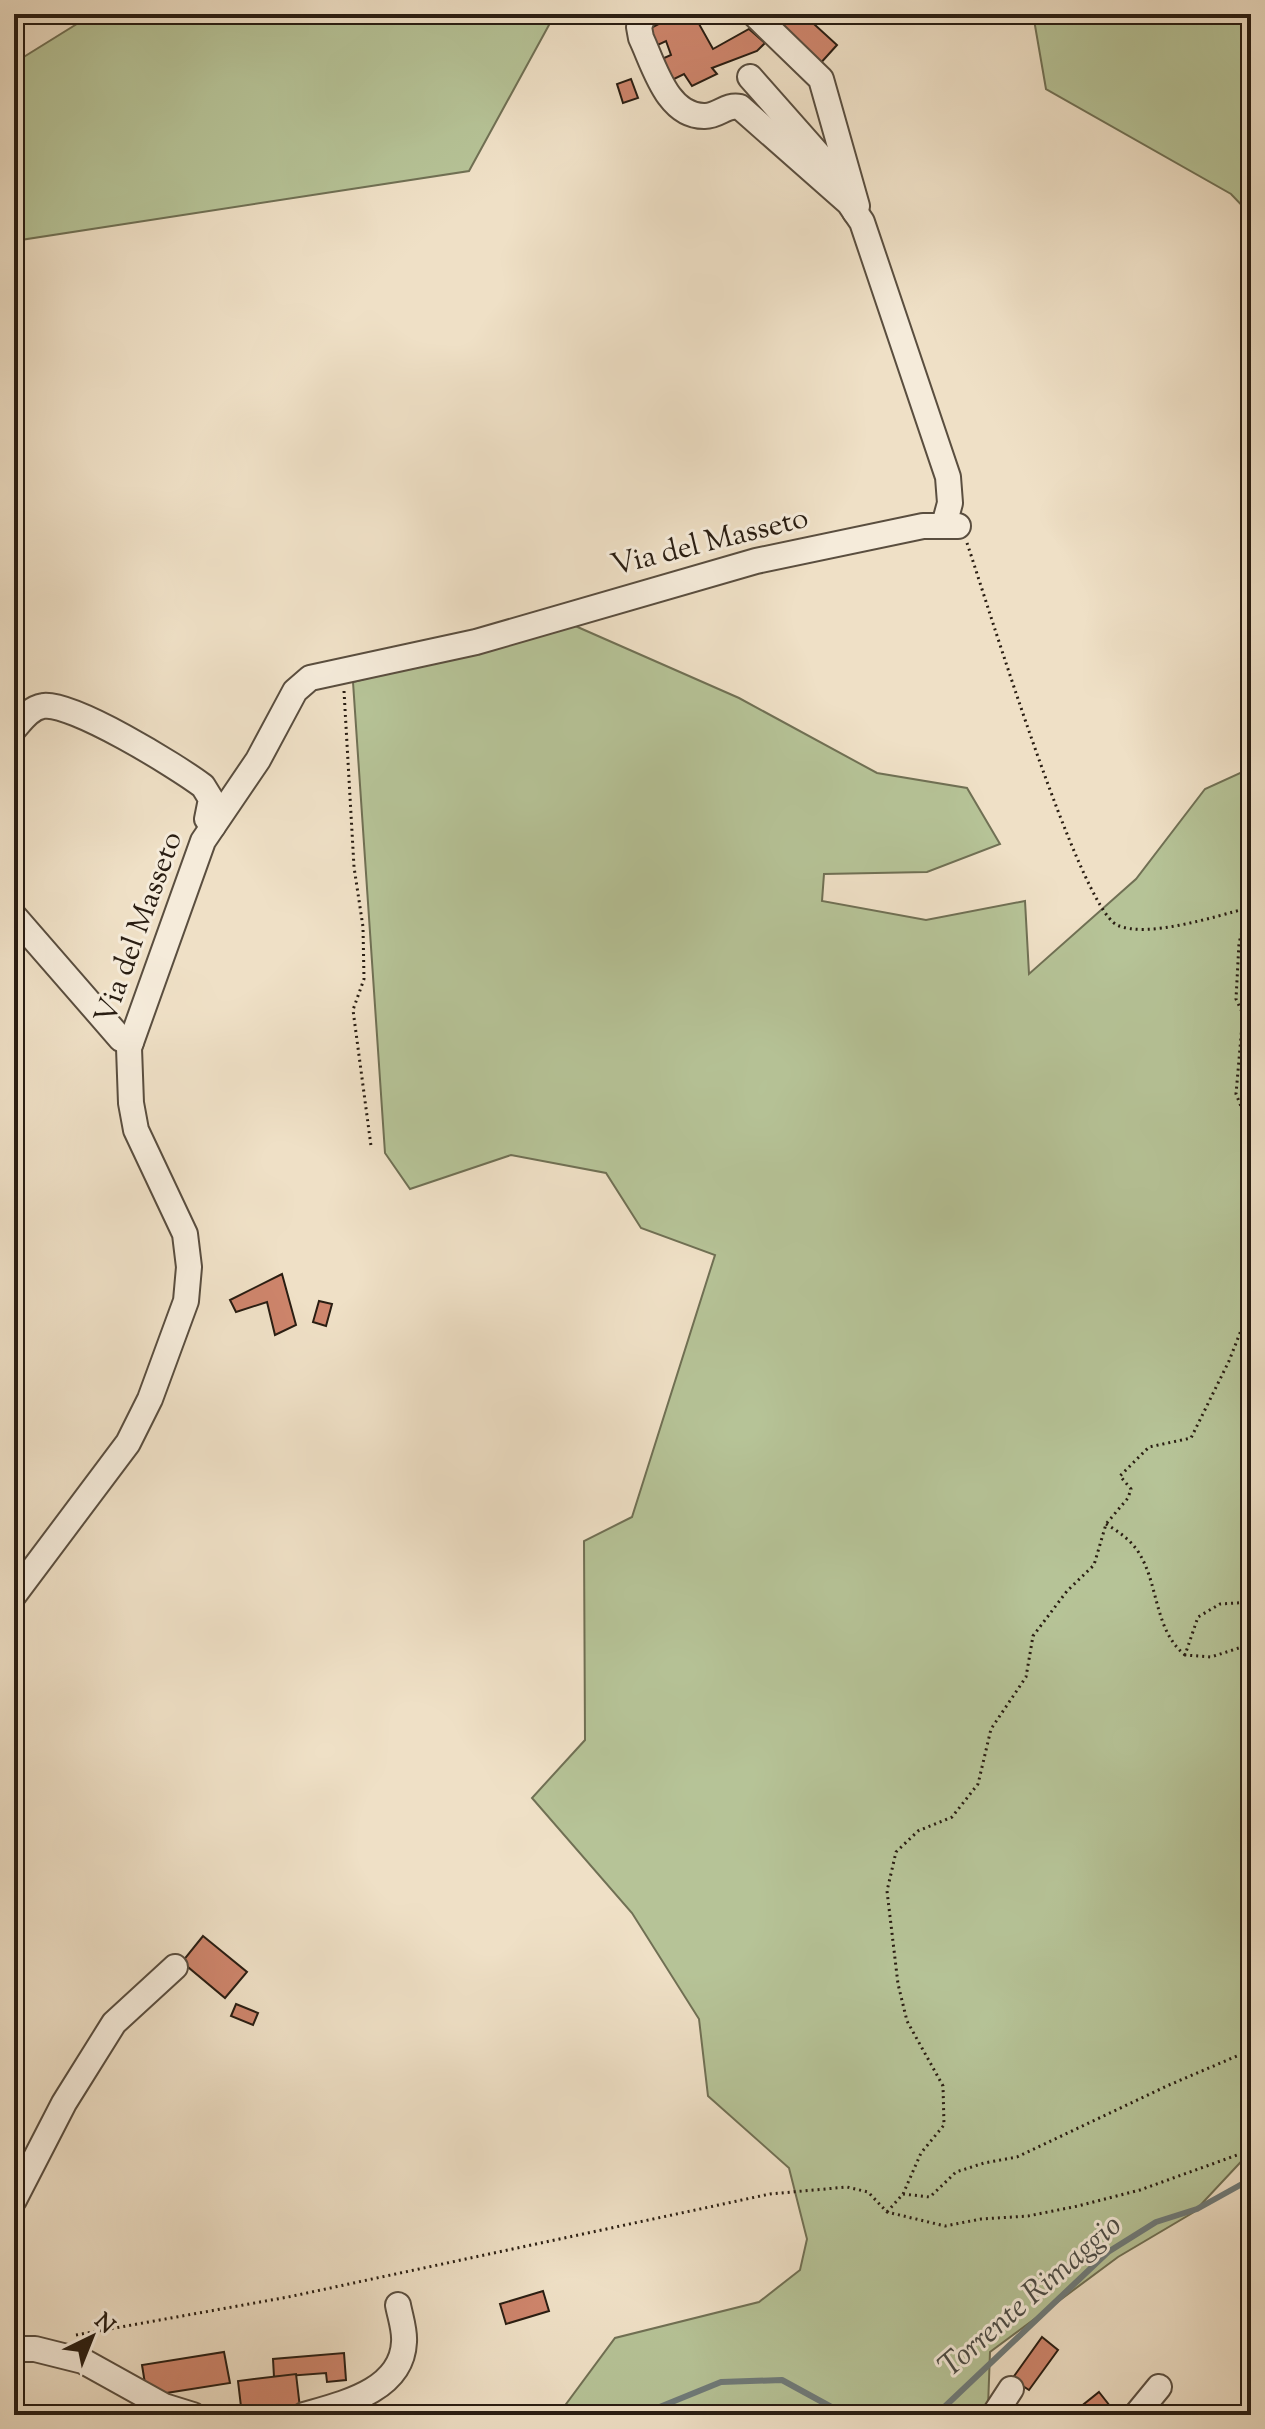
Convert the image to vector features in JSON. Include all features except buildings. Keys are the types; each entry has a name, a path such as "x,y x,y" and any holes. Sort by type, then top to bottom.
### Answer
{"street":[{"path":"644,14 639,27 641,38 668,97 677,106 703,117 732,105 740,107 849,203 854,203"},
{"path":"754,14 821,79 854,203 948,477 951,526"},
{"path":"750,77 854,203"},
{"name":"Via del Masseto","path":"14,1595 128,1443 150,1399 186,1301 189,1267 185,1234 136,1130 131,1103 129,1048 194,860 258,760 295,691 310,678 476,642 756,561 923,526 951,526"},
{"path":"14,729 29,712 42,706 56,706 80,714 203,786 211,799 207,819 213,826"},
{"path":"14,916 121,1039 131,1042"},
{"path":"14,2200 64,2103 114,2023 175,1967"},
{"path":"304,2415 338,2405 374,2389 388,2379 399,2363 404,2341 398,2305"},
{"path":"14,2349 35,2349 83,2361 164,2406 193,2415"},
{"path":"1136,2415 1159,2387"},
{"path":"994,2415 1011,2389"}],"path":[{"path":"951,526 966,539 1053,797 1078,862 1103,911 1117,925 1141,929 1186,925 1248,908"},
{"path":"343,671 352,840 363,940 364,979 353,1010 371,1146"},
{"path":"1250,1128 1236,1094 1243,1014 1236,999 1239,943 1251,898"},
{"path":"887,2212 903,2194 921,2153 944,2125 943,2086 907,2021 898,1984 887,1891 896,1852 918,1831 952,1817 978,1784 991,1729 1026,1677 1033,1636 1067,1591 1094,1565 1106,1524 1128,1498 1131,1489 1120,1476 1149,1447 1191,1438 1229,1361 1251,1305"},
{"path":"1106,1524 1127,1538 1140,1554 1173,1645 1185,1655 1211,1657 1251,1644"},
{"path":"1185,1655 1198,1617 1220,1604 1251,1602"},
{"path":"903,2194 930,2197 956,2172 1017,2157 1251,2050"},
{"path":"65,2337 288,2297 770,2194 847,2187 868,2192 887,2212 945,2226 981,2219 1028,2216 1140,2190 1251,2150"}],"green space":[{"path":"93,14 555,14 469,171 14,241 14,63"},
{"path":"1033,14 1251,14 1251,215 1231,194 1046,89"},
{"path":"573,625 739,698 877,773 967,788 1000,844 927,872 824,874 822,901 926,920 1025,901 1029,974 1136,879 1205,789 1251,768 1251,2151 1194,2212 1118,2257 990,2352 988,2407 977,2415 558,2415 615,2338 759,2302 800,2270 807,2239 789,2168 708,2096 699,2019 632,1913 532,1798 585,1740 584,1541 632,1517 715,1255 641,1228 606,1173 511,1155 410,1189 385,1153 353,682"}],"waterway":[{"name":"Torrente Rimaggio","path":"932,2415 938,2413 1108,2252 1156,2222 1197,2209 1251,2179"},
{"name":"Torrente Rimaggio","path":"640,2415 721,2382 782,2380 846,2415"}]}
